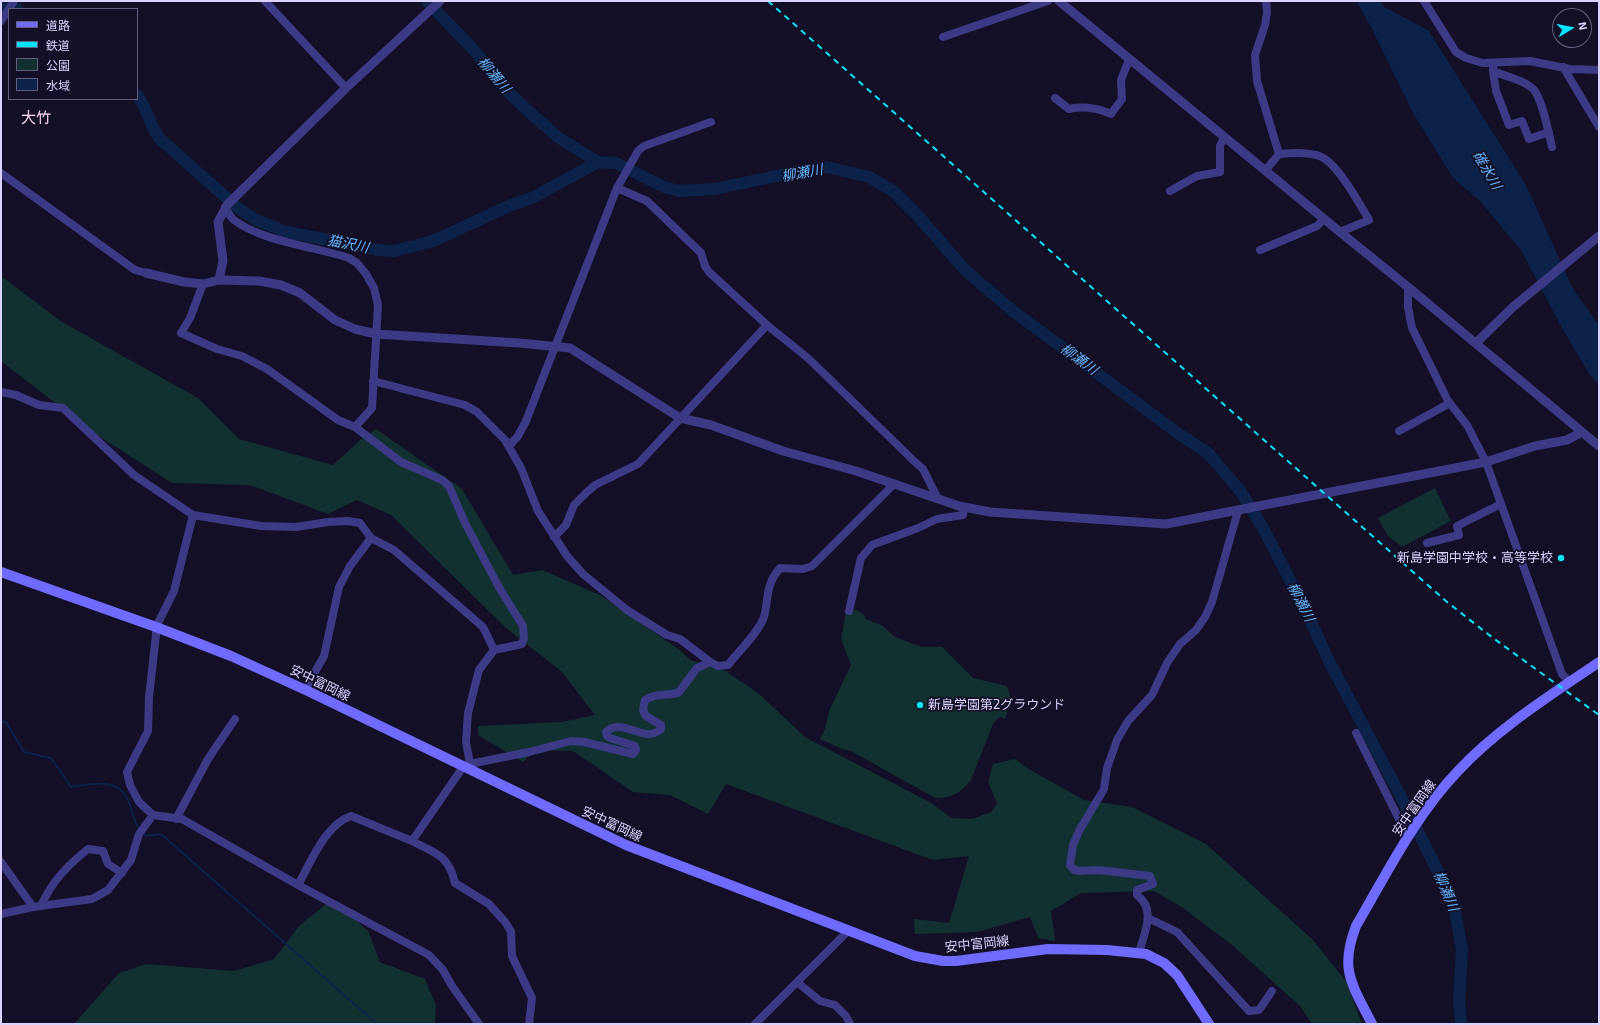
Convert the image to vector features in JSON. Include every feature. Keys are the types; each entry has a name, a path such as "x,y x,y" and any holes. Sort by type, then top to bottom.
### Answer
{"main road":[{"name":"安中富岡線","path":"1,572 156,627 231,656 466,766 626,845 848,932 915,956 943,961 1048,949 1108,950 1139,953 1153,957 1177,975 1209,1024"},
{"name":"安中富岡線","path":"1372,1024 1349,978 1348,952 1356,926 1421,816 1458,771 1476,754 1508,727 1599,662"}],"street":[{"path":"265,1 346,88"},
{"path":"219,280 223,261 218,222 226,206 234,196 346,88 440,1"},
{"path":"943,36 1048,1"},
{"path":"1058,1 1408,287 1599,446"},
{"path":"1266,1 1267,12 1265,26 1255,55 1257,81 1279,154"},
{"path":"1424,1 1456,52 1493,68 1533,89 1545,117 1552,147"},
{"path":"1,22 8,10"},
{"path":"1055,98 1069,109 1079,107 1101,110 1111,114 1122,99 1122,80 1129,60"},
{"path":"1493,68 1530,61 1563,67 1599,70"},
{"path":"1563,67 1599,127"},
{"path":"1493,68 1496,91 1509,126 1522,121 1529,139 1549,132"},
{"path":"509,446 518,436 526,421 554,346 620,185 638,151 644,146 711,122"},
{"path":"1170,191 1197,176 1220,172 1220,146 1224,137"},
{"path":"1265,170 1279,154 1311,154 1325,158 1347,183 1368,220 1340,232"},
{"path":"1,173 129,265 146,273 184,282 203,284 219,280 259,281 281,285 300,293 335,320 355,329 376,334 570,348 680,418 711,425 783,451 856,471 893,485 964,507 990,512 1166,524 1486,462 1535,446 1566,440 1582,432"},
{"path":"620,185 647,201 701,253 704,266 709,272 767,325 808,359 916,462 923,469 938,499"},
{"path":"226,206 233,220 246,227 288,243 335,253 357,263 374,288 378,305 372,408 355,427"},
{"path":"1260,250 1317,226 1324,219"},
{"path":"1476,343 1513,307 1596,238"},
{"path":"203,284 190,318 180,333 217,349 242,356 267,369 338,420 355,427 401,462 442,480 449,486 465,523 500,589 523,626 524,638 522,644 494,650 479,670 468,713 466,766 412,841"},
{"path":"1408,287 1408,307 1412,328 1450,403 1467,425 1486,462 1562,674 1570,682"},
{"path":"554,537 566,525 574,505 595,485 638,464 767,325"},
{"path":"373,381 465,405 477,412 509,446 521,468 538,511 567,556 601,590 667,635 680,639 710,662 718,666 728,665 756,630 763,618 768,587 774,575 780,568 803,569 812,566 893,485"},
{"path":"1,392 16,395 39,405 63,408 134,475 193,515 260,526 296,527 328,522 348,521 360,523 371,538 394,550 482,627 494,650"},
{"path":"1399,431 1450,403"},
{"path":"1427,543 1458,535 1457,526 1501,504"},
{"path":"849,611 861,558 872,545 918,528 937,519 963,515 964,507"},
{"path":"1139,953 1149,909 1144,900 1138,895 1137,890 1153,884 1150,876 1098,870 1074,870 1070,865 1071,851 1079,831 1104,789 1107,768 1117,740 1128,721 1152,695 1167,663 1180,644 1196,630 1205,617 1212,602 1240,510"},
{"path":"193,515 174,591 156,627 148,697 148,731 128,772 130,785 139,802 153,815 182,819 298,885 429,955 444,970 452,986 479,1024"},
{"path":"305,690 324,656 339,587 350,566 371,538"},
{"path":"466,766 571,741 584,742 633,754 636,750 635,746 610,738 607,736 606,732 609,729 622,727 650,735 656,734 661,725 646,716 643,710 645,700 651,696 674,694 679,692 697,668 710,662"},
{"path":"176,818 208,760 235,719"},
{"path":"1356,733 1408,838"},
{"path":"1,914 37,906 92,899 108,890 131,860 139,834 153,815"},
{"path":"298,885 326,837 342,819 351,816 412,841 446,860 452,871 455,883 489,904 506,922 511,932 512,956 532,998 530,1024"},
{"path":"37,906 50,887 70,864 88,849 103,851 108,864 122,873"},
{"path":"1,862 37,906"},
{"path":"1148,918 1177,932 1250,1011 1259,1010 1272,991"},
{"path":"755,1024 848,932"},
{"path":"797,982 820,1001 835,1005 846,1016 850,1024"}],"green space":[{"path":"1,276 62,322 198,398 239,439 333,465 360,440 376,429 462,489 513,575 542,570 600,595 680,650 690,660 725,671 758,693 805,737 933,804 951,818 972,819 991,812 997,803 988,782 993,764 1015,759 1027,768 1084,800 1132,807 1206,844 1312,939 1346,981 1362,1024 1312,1024 1300,1006 1232,945 1183,908 1154,891 1081,893 1051,911 1055,941 1038,938 1030,917 977,932 915,934 914,919 949,923 969,856 933,860 726,784 708,814 670,795 633,792 573,751 535,750 523,762 478,735 478,726 562,722 595,715 562,672 506,628 391,515 357,500 328,514 250,485 172,483 94,433 1,361"},
{"path":"1435,488 1451,521 1402,547 1388,536 1378,518"},
{"name":"新島学園第2グラウンド","path":"857,610 864,615 866,619 883,626 895,637 922,647 942,647 973,678 1007,686 1011,699 1005,719 1001,717 998,718 993,724 971,780 955,794 935,798 851,751 842,749 820,739 825,729 829,711 851,665 841,639 846,612"},
{"path":"326,904 342,908 368,931 380,962 425,979 436,1005 435,1024 74,1024 119,973 146,964 234,971 274,959 299,926"}],"water":[{"name":"碓氷川","path":"1356,1 1380,1 1384,7 1428,30 1526,185 1573,289 1599,325 1599,385 1590,375 1562,328 1521,250 1479,200 1453,178 1413,113 1370,25"}],"waterway":[{"name":"柳瀬川","path":"427,1 472,48 505,89 559,138 598,162 616,163 664,187 679,191 715,189 799,171 826,167 869,177 893,191 919,217 965,270 1013,311 1179,434 1208,453 1241,492 1263,528 1302,603 1330,663 1399,793 1454,904 1462,950 1459,999 1461,1024"},
{"name":"猫沢川","path":"1,6 12,8"},
{"name":"猫沢川","path":"138,97 159,138 238,208 256,220 287,232 378,250 394,251 433,241 509,206 532,198 598,162"},
{"path":"1,721 6,722 24,752 51,758 71,787 102,784 117,788 128,800 135,822 139,829"},
{"path":"142,832 146,836 161,834 377,1024"}],"railway":[{"path":"768,1 1447,602 1493,638 1599,715"}],"place":[{"name":"新島学園中学校・高等学校","path":"1561,558"},
{"name":"新島学園第2グラウンド","path":"920,705"}],"district":[{"name":"大竹","path":"36,118"}]}
